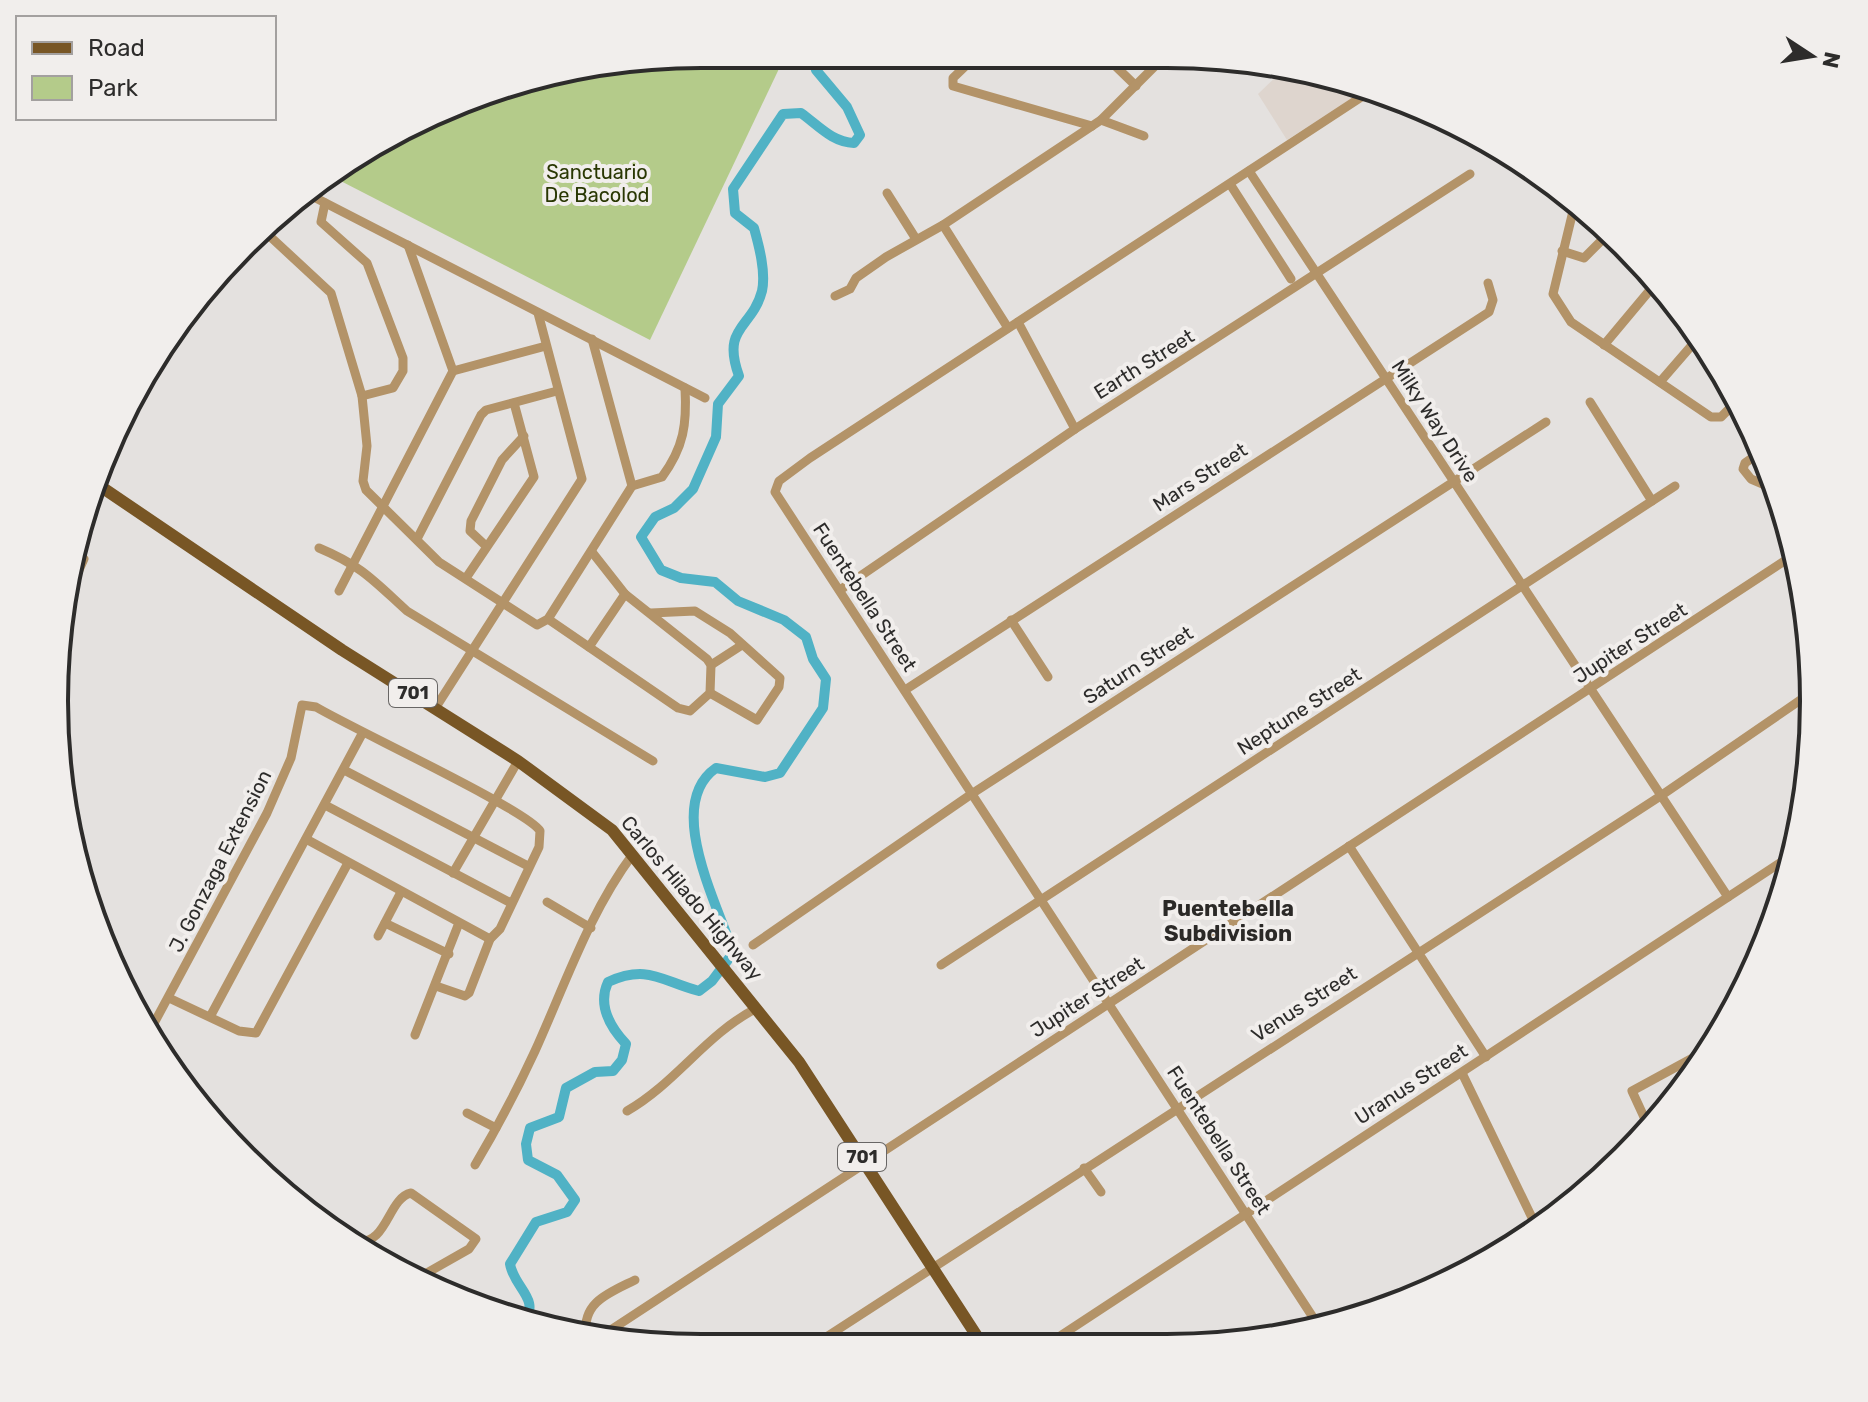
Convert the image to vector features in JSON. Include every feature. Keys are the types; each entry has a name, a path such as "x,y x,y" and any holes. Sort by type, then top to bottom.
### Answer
{"main road":[{"name":"Carlos Hilado Highway","path":"105,489 318,634 518,761 602,821 633,854 799,1062 975,1334"}],"street":[{"path":"963,68 953,78 953,86 1144,136"},
{"path":"1117,68 1136,86"},
{"path":"835,296 852,287 859,275 943,225 1097,123 1153,68"},
{"name":"Fuentebella Street","path":"1313,1317 776,495 776,484 810,458 1359,99"},
{"name":"Milky Way Drive","path":"1249,171 1521,588 1728,897"},
{"name":"Earth Street","path":"840,590 1075,429 1318,275 1470,174"},
{"path":"1230,184 1291,279"},
{"path":"887,193 916,239"},
{"path":"317,199 705,398"},
{"path":"325,203 321,222 367,263 403,358 403,371 393,388 362,396"},
{"path":"1572,215 1553,294 1571,322 1715,419 1728,408"},
{"path":"943,225 1008,328"},
{"path":"271,237 331,293 362,396 367,446 363,481 382,506 447,569 503,601 537,625 543,625 548,619 632,486 662,477 677,455 687,423 685,388"},
{"path":"1562,251 1584,258 1601,241"},
{"path":"408,245 453,371"},
{"name":"Mars Street","path":"905,690 1489,312 1493,300 1488,283"},
{"path":"1604,345 1649,291"},
{"path":"436,707 470,649 580,485 580,473 538,313"},
{"path":"1018,322 1075,429"},
{"path":"592,339 632,486"},
{"path":"339,591 453,371 546,346"},
{"path":"1660,382 1691,346"},
{"path":"417,539 481,415 486,410 557,391"},
{"path":"1590,402 1652,501"},
{"path":"466,578 533,481 534,474 514,403"},
{"name":"Saturn Street","path":"753,945 973,793 1546,422"},
{"path":"486,546 470,531 471,521 502,460 524,436"},
{"path":"1752,458 1743,469 1761,484"},
{"name":"Neptune Street","path":"941,965 1675,486"},
{"path":"319,548 354,563 392,593 407,611 653,761"},
{"path":"592,552 625,594 711,665"},
{"name":"Jupiter Street","path":"613,1328 1784,561"},
{"path":"589,647 625,594"},
{"path":"651,613 693,610 730,633 780,678 779,687 760,718 755,720 710,693"},
{"path":"548,619 686,711 694,709 710,693 711,665"},
{"path":"1011,620 1048,677"},
{"path":"711,665 742,645"},
{"name":"Venus Street","path":"831,1334 1659,797 1800,700"},
{"name":"J. Gonzaga Extension","path":"155,1022 279,788 291,758 302,705 316,707 362,734"},
{"path":"211,1015 362,734 530,819 540,831 539,847 500,929 490,939 467,996 436,986"},
{"path":"453,873 518,761"},
{"path":"344,770 528,866"},
{"path":"325,805 511,903"},
{"path":"306,839 490,939"},
{"path":"1349,846 1486,1057"},
{"path":"475,1165 496,1128 591,928 619,873 633,854"},
{"path":"169,998 211,1015 239,1031 256,1033 348,863"},
{"name":"Uranus Street","path":"1063,1334 1778,864"},
{"path":"378,936 401,892"},
{"path":"547,902 591,928"},
{"path":"385,923 449,954"},
{"path":"415,1035 459,923"},
{"path":"627,1111 654,1096 717,1033 757,1008"},
{"path":"1643,1118 1632,1096 1633,1089 1688,1060"},
{"path":"1462,1073 1532,1218"},
{"path":"467,1113 496,1128"},
{"path":"1084,1168 1101,1192"},
{"path":"368,1239 373,1238 403,1196 411,1193 476,1239 476,1244 459,1256 429,1272"},
{"path":"587,1323 587,1313 593,1303 635,1280"}],"shaded area":[{"path":"1275,77 1354,97 1287,140 1258,94"}],"green space":[{"name":"Sanctuario De Bacolod","path":"779,68 650,340 341,181 421,133 459,116 537,90 618,73 660,69"}],"waterway":[{"path":"529,1310 528,1300 510,1264 536,1222 567,1212 575,1200 557,1175 528,1160 526,1144 530,1128 559,1117 566,1088 595,1072 613,1071 622,1060 626,1044 615,1031 605,1008 608,982 644,974 699,991 712,981 733,953 699,857 694,806 701,785 716,768 765,777 780,773 823,708 826,679 813,659 806,637 784,620 738,601 715,582 681,578 661,570 641,537 655,517 674,508 693,489 716,437 718,404 739,376 734,360 736,337 762,291 763,267 754,228 735,213 733,189 783,114 801,113 826,132 846,142 854,143 860,135 847,107 816,68"}],"district":[{"name":"Puentebella Subdivision","path":"1228,920"}]}
